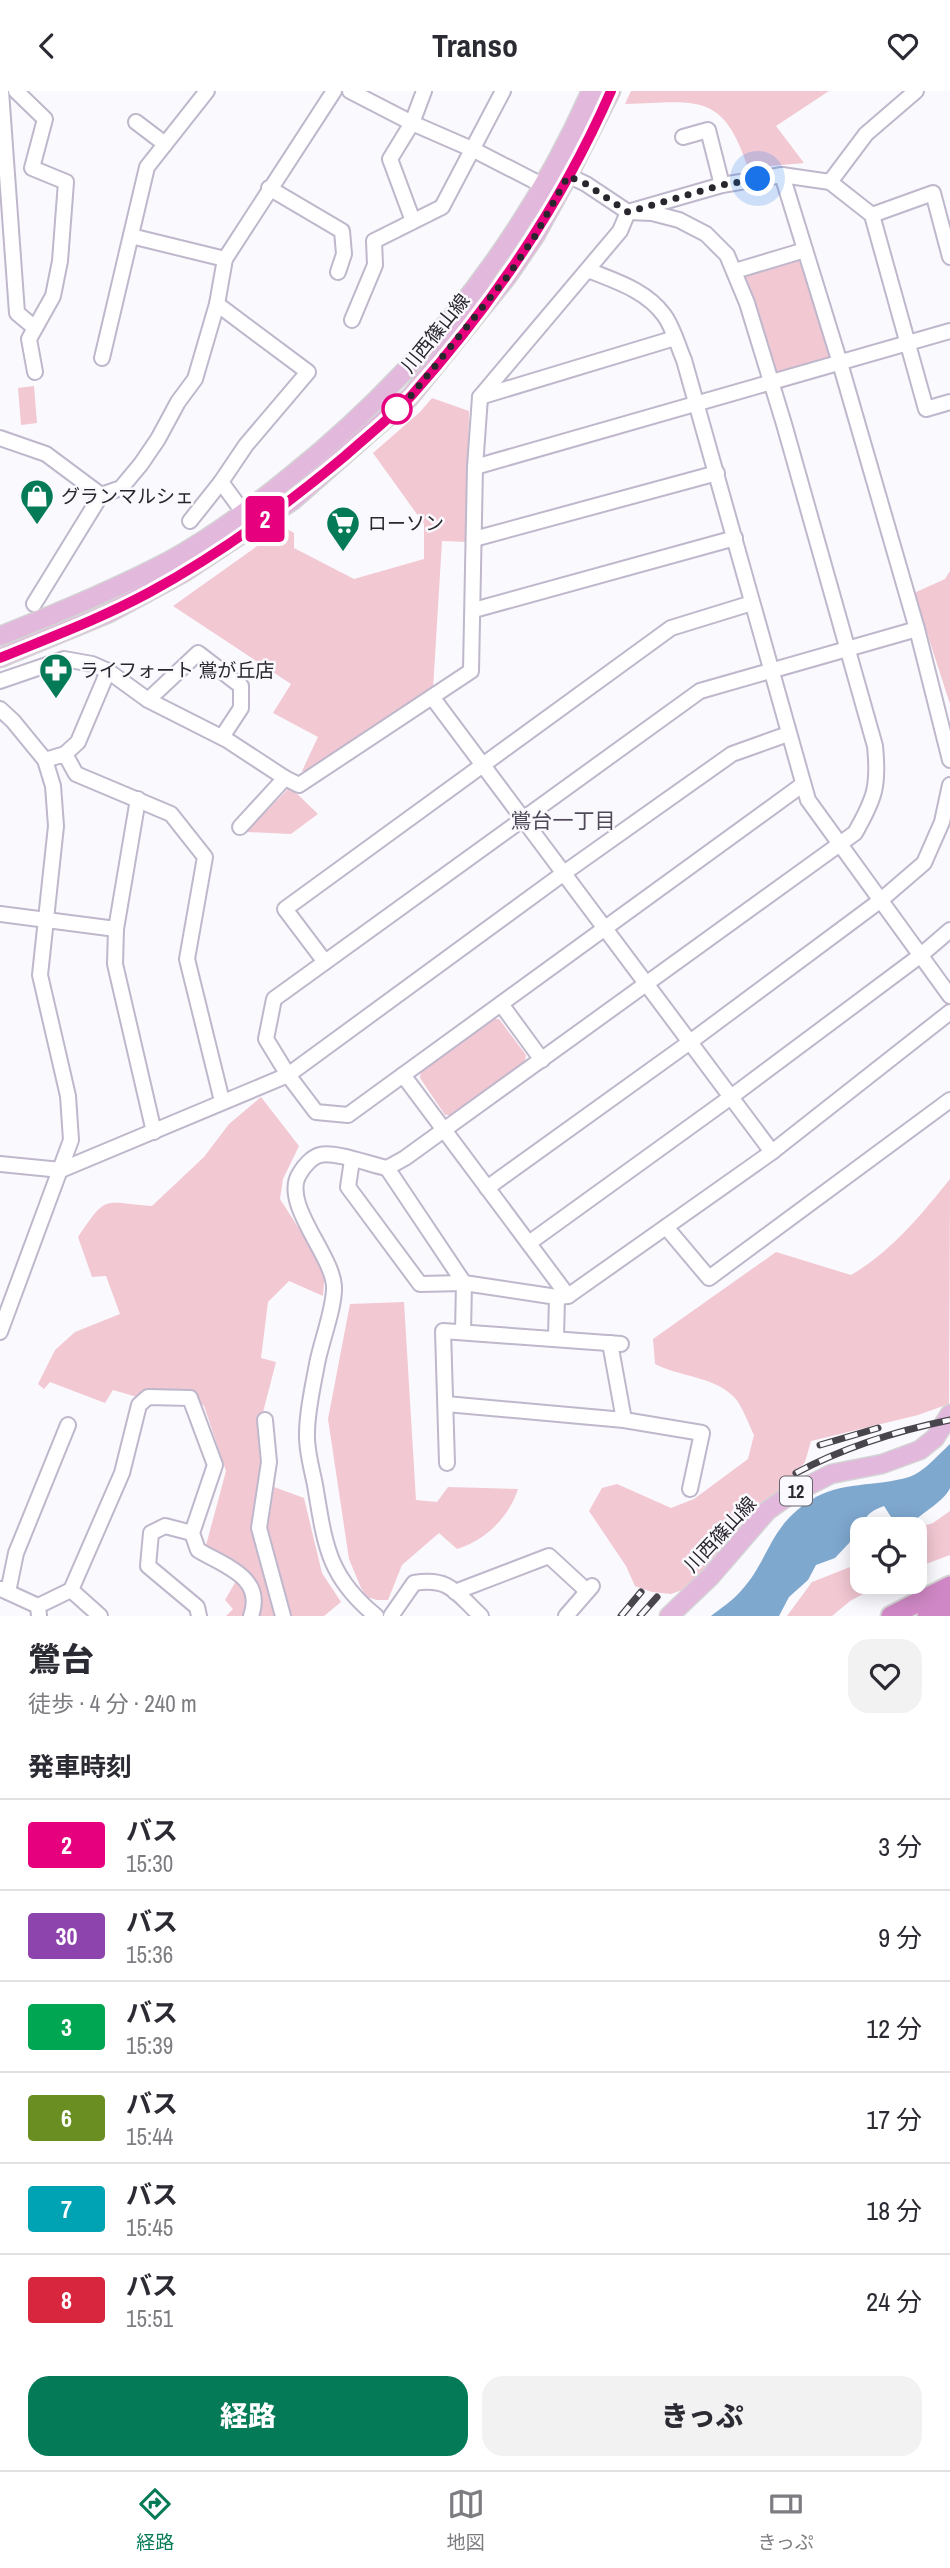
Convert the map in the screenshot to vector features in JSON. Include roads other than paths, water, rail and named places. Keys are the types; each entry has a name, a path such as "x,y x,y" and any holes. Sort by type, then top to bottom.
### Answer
{"highway":[{"path":"891,1616 950,1586"},
{"path":"927,1616 950,1606"}],"main road":[{"name":"川西篠山線","path":"0,636 89,601 292,501 410,397 507,277 535,236 590,91"},
{"name":"川西篠山線","path":"0,658 109,613 151,592 249,520 383,395 436,337 517,231 544,186 561,172 611,91"},
{"name":"川西篠山線","path":"670,1616 710,1577 767,1511 788,1496 831,1474 882,1464 920,1450 935,1438 950,1414"}],"street":[{"path":"1,91 17,313 35,328"},
{"path":"16,91 45,119 32,168 66,182 65,219 53,296 29,339 35,372"},
{"path":"102,358 147,167 207,91"},
{"path":"34,604 101,495 121,488 141,464 195,379 217,304 225,259 334,91"},
{"path":"350,91 544,186"},
{"path":"413,221 390,159 411,123 424,91"},
{"path":"352,320 374,265 374,241 442,207 503,91"},
{"path":"830,183 866,134 916,91"},
{"path":"136,122 164,144"},
{"path":"683,137 708,130 722,185"},
{"path":"376,1616 337,1575 325,1546 307,1434 318,1362 334,1287 331,1274 298,1203 295,1185 302,1169 319,1155 387,1167 445,1129 855,833 868,810 878,778 875,746 771,382 735,271 727,255 706,234 679,220 652,213 628,212 586,184 561,172"},
{"path":"628,212 722,185 782,175 830,183 872,215 926,409 950,402"},
{"path":"782,175 917,629 950,760"},
{"path":"270,188 342,231 344,254 338,272"},
{"path":"872,215 933,193 950,257"},
{"path":"0,681 64,659 92,664 108,671 148,700 222,737 299,785 471,671 475,467 480,397 620,231 628,212"},
{"path":"131,236 225,259"},
{"path":"735,271 805,250"},
{"path":"588,270 625,285 649,299 665,316 684,360 808,800 950,996"},
{"path":"190,521 246,445 308,372 217,304"},
{"path":"475,467 950,331"},
{"path":"480,397 675,338"},
{"path":"0,438 46,454 101,495"},
{"path":"474,539 717,473"},
{"path":"221,482 249,520"},
{"path":"474,610 735,538"},
{"path":"326,962 285,909 671,628 752,603"},
{"path":"802,785 348,1115 316,1112 288,1075 266,1039 274,999 699,691 917,629"},
{"path":"148,700 198,653 241,686 241,708 222,737"},
{"path":"45,759 65,754 78,741 108,671"},
{"path":"432,697 772,1153"},
{"path":"0,709 45,759 53,786 56,826 40,975 68,1096 71,1140 0,1332"},
{"path":"0,1164 61,1170 288,1075 732,754 788,734"},
{"path":"65,754 76,774 171,814 205,857 187,959 222,1101"},
{"path":"240,827 285,778"},
{"path":"487,1188 881,900 924,863 942,822 950,785"},
{"path":"138,799 117,929 116,964 154,1132"},
{"path":"0,914 117,929"},
{"path":"529,1243 731,1097 921,955 950,930"},
{"path":"501,1004 542,1059"},
{"path":"352,1160 348,1187 420,1284 464,1283 562,1296 772,1153 950,1012"},
{"path":"403,1075 529,1243 562,1296 556,1338"},
{"path":"666,1227 709,1278 950,1100"},
{"path":"387,1167 464,1283 463,1332"},
{"path":"447,1463 443,1332 616,1343 624,1420"},
{"path":"68,1425 16,1553 4,1590 39,1611 71,1590 122,1473 139,1405 148,1397 190,1398 215,1465 191,1533 198,1549 240,1573 250,1585 256,1604 251,1616"},
{"path":"446,1404 624,1420 702,1433 690,1489"},
{"path":"265,1420 269,1462 259,1528 283,1616"},
{"path":"191,1533 164,1525 151,1533 148,1566 197,1607 199,1616"},
{"path":"455,1592 549,1556 590,1588 566,1616"},
{"path":"390,1616 414,1583 429,1580 446,1583 481,1616"},
{"path":"71,1590 100,1616"}],"water":[{"path":"950,1444 950,1488 939,1501 919,1517 891,1517 884,1506 866,1517 850,1517 850,1542 835,1558 816,1565 808,1580 789,1597 779,1616 711,1616 740,1592 786,1521 811,1500 846,1487 909,1477 925,1467"}],"railway":[{"path":"796,1473 871,1441 950,1420"},
{"path":"820,1445 878,1428"},
{"path":"621,1616 641,1592"},
{"path":"640,1616 657,1597"}],"place":[{"name":"グランマルシェ","path":"37,526"},
{"name":"ローソン","path":"343,553"},
{"name":"ライフォート 鴬が丘店","path":"56,700"}],"district":[{"name":"鴬台一丁目","path":"563,820"}]}
